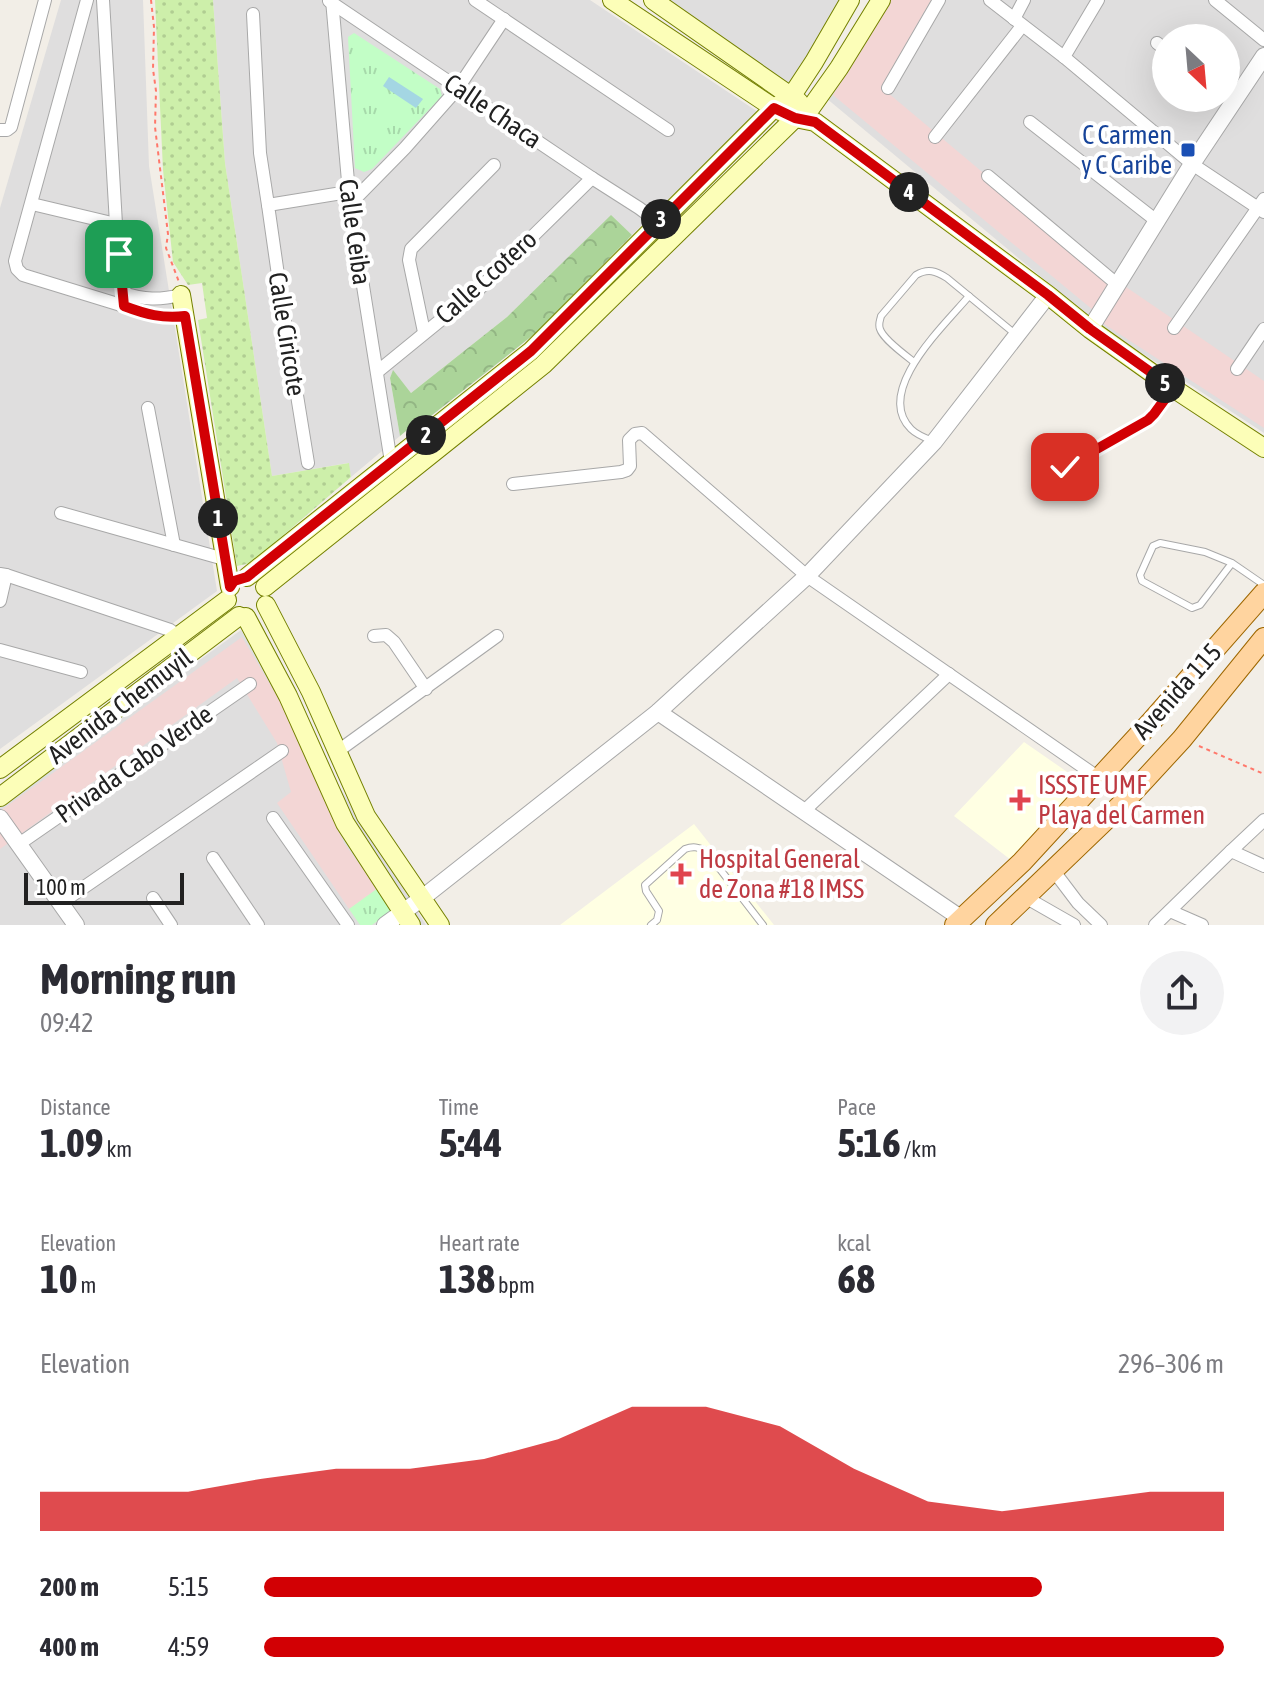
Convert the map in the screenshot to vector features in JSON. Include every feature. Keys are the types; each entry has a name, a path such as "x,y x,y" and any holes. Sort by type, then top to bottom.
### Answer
{"main road":[{"path":"612,0 774,108 807,116"},
{"path":"653,0 791,97 807,116 1090,329 1264,448"},
{"path":"228,593 234,581 247,577 391,462 537,358 658,222 774,108 791,97 850,0"},
{"path":"181,295 228,593 233,612 243,616 258,614 265,596 807,116 881,0"},
{"path":"247,577 257,579 366,816 440,925"},
{"name":"Avenida Chemuyil","path":"0,769 179,636 228,593"},
{"name":"Avenida 115","path":"958,922 1022,862 1264,593"},
{"path":"243,616 288,696 345,823 407,919"},
{"name":"Avenida Chemuyil","path":"0,797 243,616"},
{"name":"Avenida 115","path":"1007,921 1025,897 1123,803 1182,739 1264,638"}],"street":[{"path":"1,131 11,127 45,0"},
{"path":"87,0 15,261 17,269 23,275 124,299 164,299 181,295"},
{"path":"103,0 116,224 124,299"},
{"path":"475,0 668,130"},
{"path":"888,88 939,0"},
{"path":"990,0 1192,164 1262,206 1174,328"},
{"path":"935,137 1018,22 1024,0"},
{"path":"1064,57 1098,0"},
{"path":"1215,0 1264,40"},
{"name":"Calle Chaca","path":"330,1 658,222"},
{"name":"Calle Ceiba","path":"330,1 349,198 391,462"},
{"name":"Calle Ciricote","path":"253,14 260,153 308,463"},
{"path":"268,205 349,198 405,148 458,88 504,19"},
{"path":"80,33 105,39"},
{"path":"1240,86 1264,56"},
{"path":"1090,329 1158,222 1222,112"},
{"path":"1030,122 1158,222"},
{"path":"424,332 409,254 411,249 494,165"},
{"path":"988,176 1118,285"},
{"name":"Calle Ccotero","path":"377,372 480,288 592,178"},
{"path":"32,204 116,224"},
{"path":"385,925 407,919 421,899 658,712 807,576 934,442 1048,295"},
{"path":"124,299 153,316 185,316"},
{"path":"1237,369 1264,329"},
{"path":"148,408 174,545"},
{"path":"513,484 627,470 630,466 629,440 635,434 642,433 807,576 1099,778"},
{"path":"61,513 224,559"},
{"path":"0,601 3,574 170,630 179,636"},
{"path":"374,636 386,635 394,642 426,689"},
{"path":"338,751 497,636"},
{"path":"0,650 81,672"},
{"path":"804,811 949,674"},
{"name":"Privada Cabo Verde","path":"19,844 250,684"},
{"path":"658,712 804,811 958,922"},
{"path":"61,903 282,751"},
{"path":"0,818 76,925"},
{"path":"273,818 348,925"},
{"path":"1155,925 1264,820"},
{"path":"1231,851 1264,866"},
{"path":"213,858 258,925"},
{"path":"1053,870 1078,903 1101,925"},
{"path":"1025,897 1074,925"},
{"path":"153,898 171,925"},
{"path":"1170,911 1202,925"}],"lane":[{"path":"914,362 884,336 880,329 881,316 921,272 936,272 1017,335"},
{"path":"934,442 908,427 902,413 902,385 914,362 969,296"},
{"path":"1065,467 1148,420 1173,388"},
{"path":"1232,563 1200,605 1192,608 1142,581 1140,575 1153,546 1160,543 1205,552 1232,563 1264,585"},
{"path":"651,925 657,920 659,911 645,885 685,849 700,847 763,925"}],"path":[{"path":"151,0 155,127 168,234 166,248 181,295"},
{"path":"1182,739 1264,774"}],"shaded area":[{"path":"61,0 143,0 149,166 217,591 0,749 0,208"},
{"path":"213,0 590,0 758,112 632,235 611,216 507,317 411,393 393,371 390,378 400,436 351,477 348,463 272,476 225,163"},
{"path":"666,0 843,0 791,89"},
{"path":"885,0 1264,0 1264,433 1099,325 826,98"},
{"path":"888,0 931,0 881,87 1112,281 1093,310 833,95"},
{"path":"1126,287 1264,381 1264,428 1101,322"},
{"path":"241,630 426,925 0,925 0,805"},
{"path":"242,637 294,725 344,843 393,910 372,925 360,925 277,803 291,792 277,743 237,678 0,849 0,811"},
{"name":"ISSSTE UMF Playa del Carmen","path":"1024,742 1086,785 1011,860 954,816"},
{"name":"Hospital General de Zona #18 IMSS","path":"694,824 774,925 560,925"}],"green space":[{"path":"155,0 213,0 225,163 272,476 349,463 351,477 251,563 237,566 198,320 207,318 202,283 188,285 173,262 163,170"},
{"path":"354,33 440,89 442,96 372,169 364,172 355,168 348,37"},
{"path":"611,215 632,235 537,332 421,424 418,421 400,436 390,378 393,370 411,393 507,317"},
{"path":"378,888 393,910 372,925 360,925 349,909"}],"water":[{"path":"389,77 423,99 416,108 383,86"}],"place":[{"name":"C Carmen y C Caribe","path":"1188,150"},
{"name":"ISSSTE UMF Playa del Carmen","path":"1020,800"},
{"name":"Hospital General de Zona #18 IMSS","path":"681,874"}],"route":[{"path":"119,254 124,306 153,316 185,316 230,587 234,581 247,577 531,351 774,108 795,118 815,122 1173,388 1148,420 1065,467"}]}
